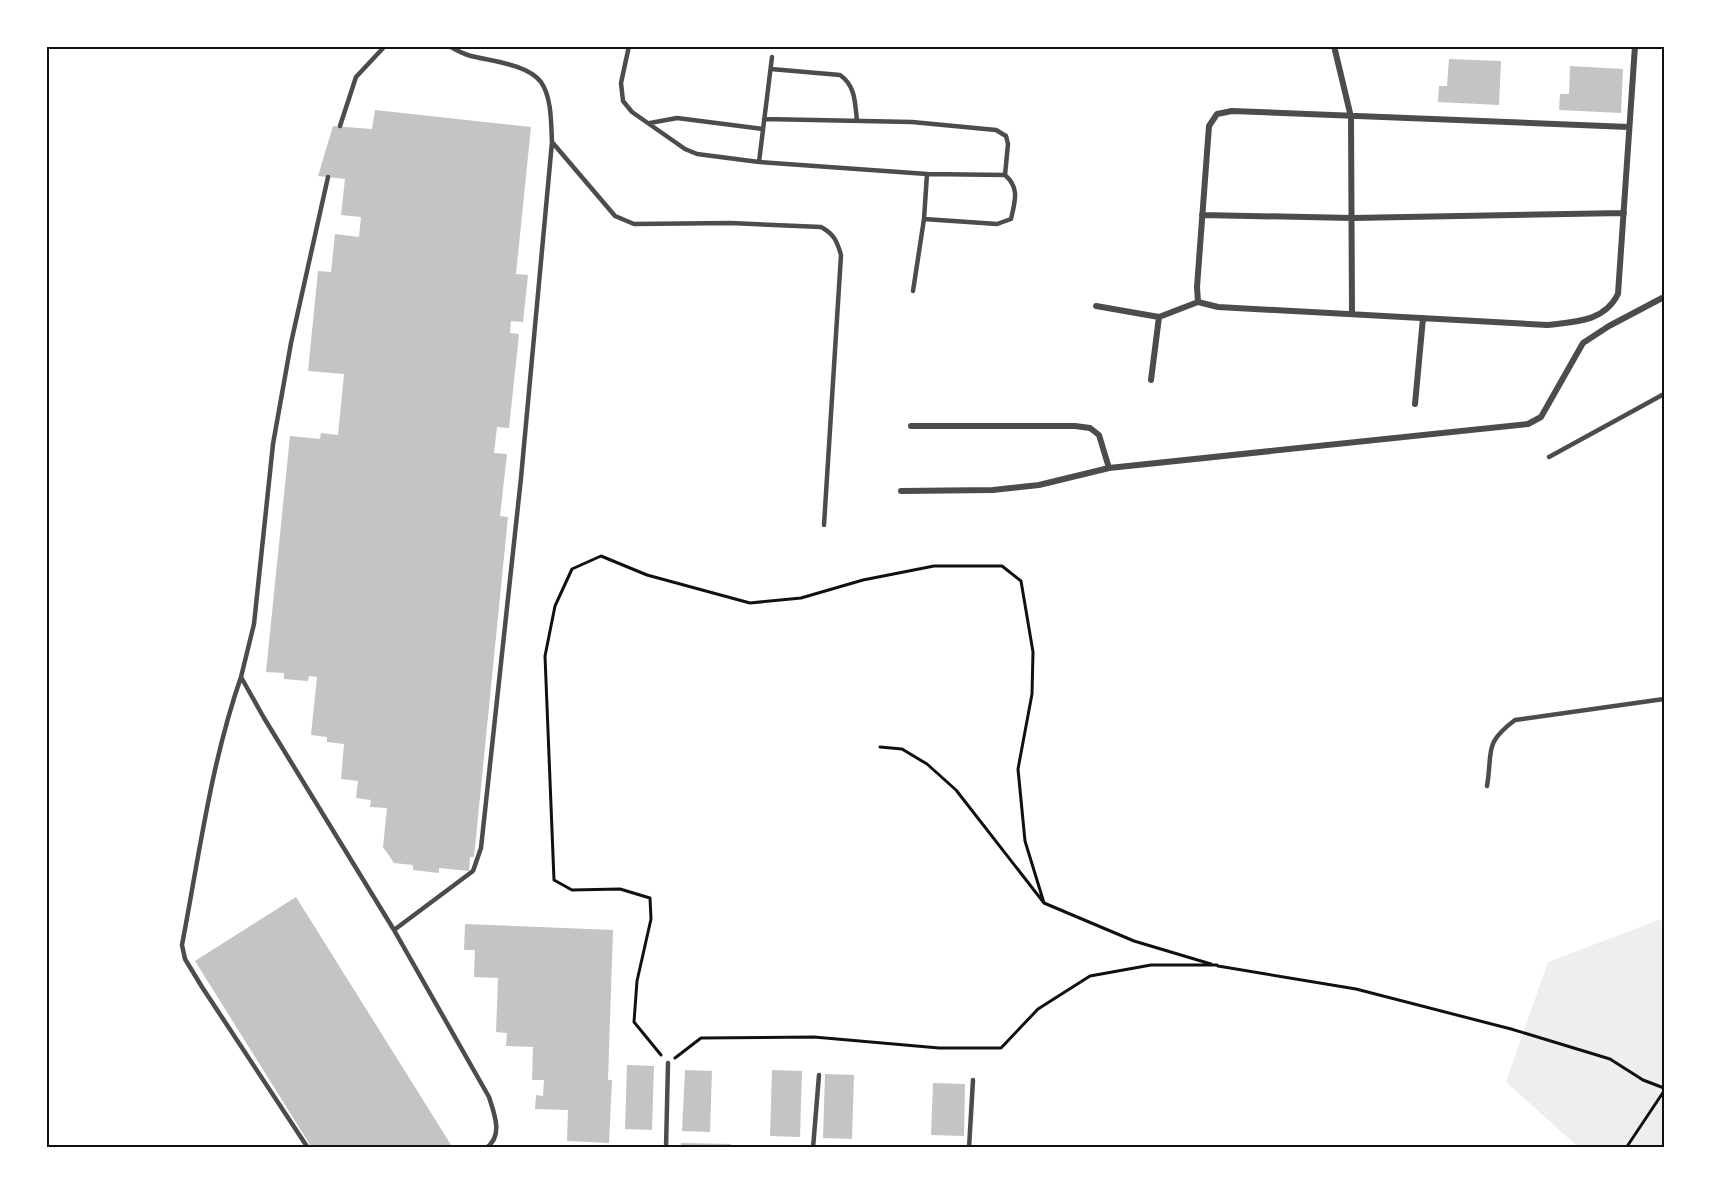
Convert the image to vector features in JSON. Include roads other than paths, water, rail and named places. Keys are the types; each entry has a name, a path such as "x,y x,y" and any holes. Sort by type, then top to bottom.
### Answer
{"street":[{"path":"1334,46 1351,117 1352,314"},
{"path":"1096,306 1159,317 1198,302 1218,307 1547,325 1576,322 1596,316 1612,306 1618,294 1635,46"},
{"path":"1198,302 1197,287 1209,126 1217,114 1232,111 1629,127"},
{"path":"1202,215 1353,218 1624,213"},
{"path":"901,491 993,490 1039,484 1109,468 1528,424 1541,417 1583,343 1609,326 1665,297"},
{"path":"1151,380 1159,317"},
{"path":"1414,404 1423,318"},
{"path":"911,426 1075,426 1090,428 1099,435 1109,468"}],"lane":[{"path":"340,126 356,77 385,46"},
{"path":"394,930 473,871 481,849 521,478 552,142 548,100 541,82 528,72 509,64 468,55 449,46"},
{"path":"629,46 621,83 623,101 632,112 697,154 759,162 927,174 1005,175 1011,180 1017,195 1011,219 997,224 924,219"},
{"path":"759,162 772,57"},
{"path":"771,69 840,75 847,80 853,90 857,121"},
{"path":"649,123 677,118 763,129"},
{"path":"764,119 912,122 996,129 1006,136 1008,144 1005,175"},
{"path":"552,142 615,216 634,224 741,223 821,227 831,233 841,255 824,525"},
{"path":"913,291 924,219 927,174"},
{"path":"308,1148 185,959 182,945 217,763 228,714 242,677 254,624 273,444 291,343 328,177"},
{"path":"1549,457 1665,394"},
{"path":"242,677 264,718 394,930 489,1097 496,1120 497,1134 492,1144 486,1148"},
{"path":"1487,786 1491,744 1500,731 1515,720 1665,699"},
{"path":"666,1148 668,1063"},
{"path":"813,1148 819,1075"},
{"path":"969,1148 973,1080"}]}
